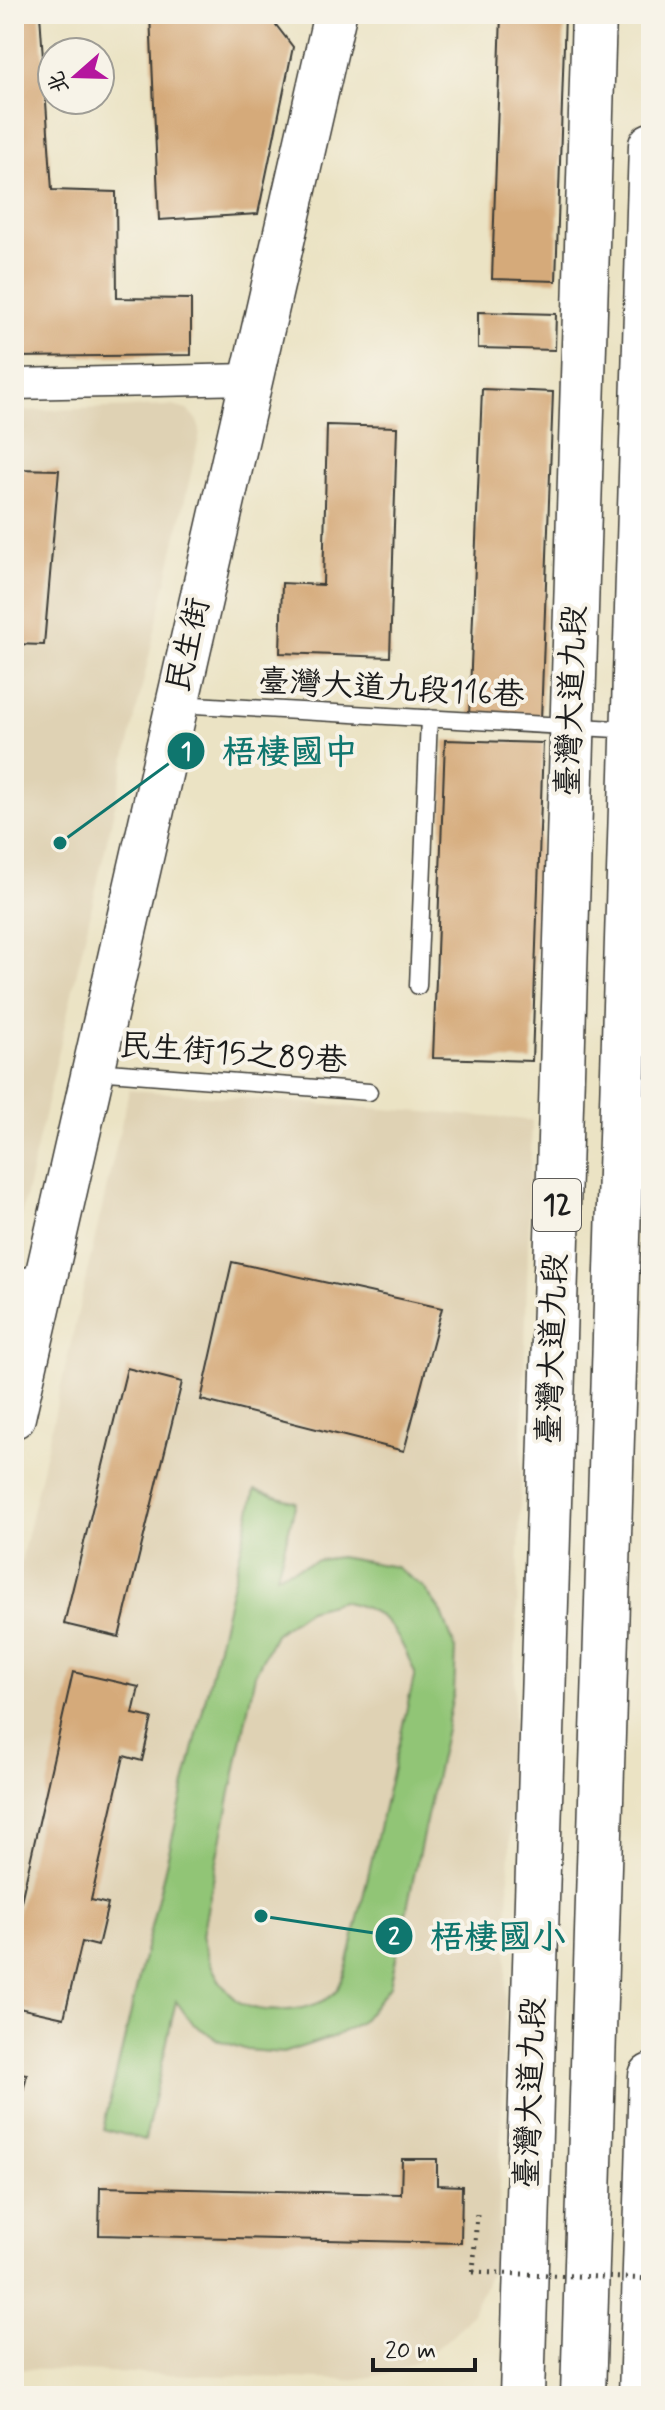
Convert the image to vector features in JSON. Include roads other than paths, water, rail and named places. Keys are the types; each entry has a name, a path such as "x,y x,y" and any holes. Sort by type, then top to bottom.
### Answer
{"main road":[{"name":"臺灣大道九段","path":"522,2396 594,14"},
{"name":"臺灣大道九段","path":"583,2396 642,730 651,145"},
{"path":"641,2396 651,2076"}],"street":[{"name":"民生街","path":"14,1417 30,1276 93,1071 335,14"},
{"path":"14,384 251,379"}],"lane":[{"name":"臺灣大道九段116巷","path":"175,704 642,730"},
{"path":"418,986 429,718"},
{"name":"民生街15之89巷","path":"93,1071 369,1092"}],"place":[{"name":"梧棲國中","path":"60,843"},
{"name":"梧棲國小","path":"261,1916"}]}
